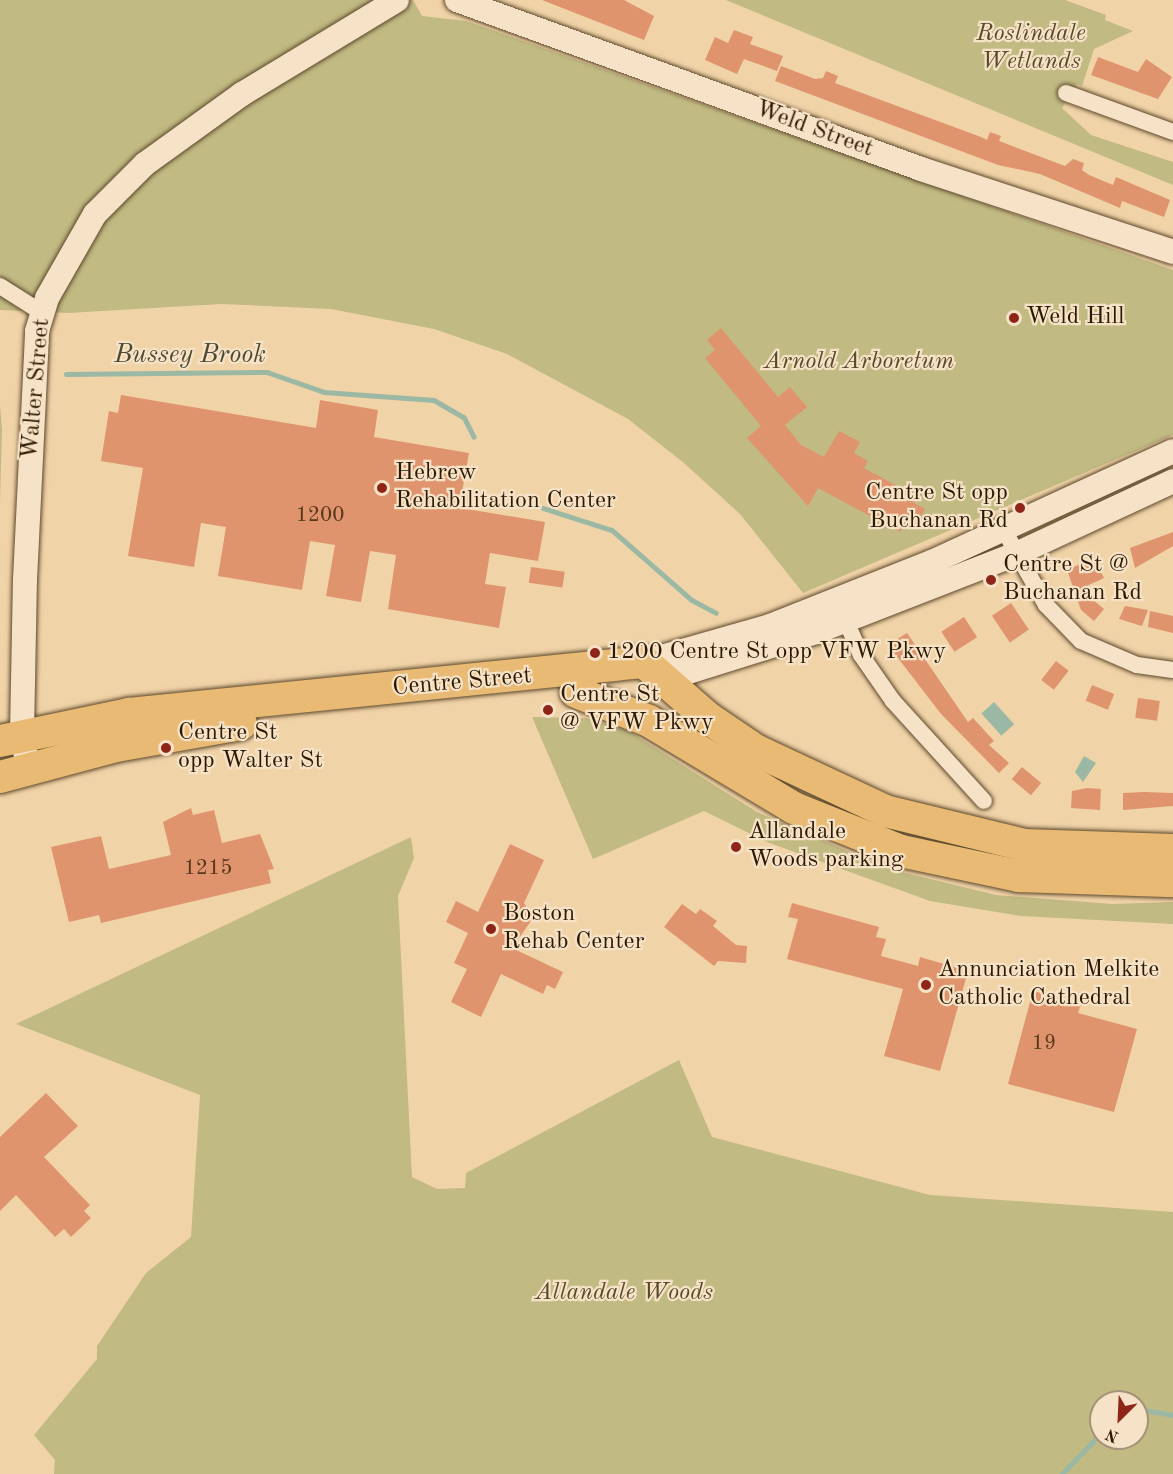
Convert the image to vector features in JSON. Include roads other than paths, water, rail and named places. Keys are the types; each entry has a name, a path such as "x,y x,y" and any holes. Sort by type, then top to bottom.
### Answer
{"highway":[{"name":"Centre Street","path":"11,737 129,714 653,671"},
{"name":"Centre Street","path":"14,772 200,729 576,692 653,671"},
{"path":"653,671 755,750 885,811 1024,845 1173,850"},
{"path":"576,692 649,721 794,808 901,851 1029,878 1173,881"}],"street":[{"name":"Walter Street","path":"14,772 11,737 25,580 41,312 95,214 145,164 242,94 397,0"},
{"name":"Weld Street","path":"457,0 921,169 1173,252"},
{"path":"1066,93 1173,132"},
{"path":"0,286 41,312"},
{"name":"Centre Street","path":"653,671 759,653 1004,530 1173,451"},
{"path":"1135,468 1146,493"},
{"name":"Centre Street","path":"841,610 1016,554 1173,481"},
{"path":"1004,530 1046,605 1081,641 1137,665 1173,670"},
{"path":"841,610 893,701 984,801"}],"waterway":[{"name":"Bussey Brook","path":"66,374 267,372 324,392 434,400 464,417 474,437"},
{"name":"Bussey Brook","path":"543,508 612,530 692,600 716,613"},
{"name":"Bussey Brook","path":"1149,1411 1173,1415"},
{"name":"Bussey Brook","path":"1062,1474 1089,1446"}],"place":[{"name":"Weld Hill","path":"1014,318"},
{"name":"Hebrew Rehabilitation Center","path":"382,488"},
{"name":"Centre St opp Buchanan Rd","path":"1020,508"},
{"name":"Centre St @ Buchanan Rd","path":"991,580"},
{"name":"1200 Centre St opp VFW Pkwy","path":"595,653"},
{"name":"Centre St @ VFW Pkwy","path":"548,710"},
{"name":"Centre St opp Walter St","path":"166,748"},
{"name":"Allandale Woods parking","path":"736,847"},
{"name":"Boston Rehab Center","path":"491,929"},
{"name":"Annunciation Melkite Catholic Cathedral","path":"926,985"}],"park label":[{"name":"Roslindale Wetlands","path":"1031,49"},
{"name":"Arnold Arboretum","path":"859,363"},
{"name":"Allandale Woods","path":"624,1294"}]}
